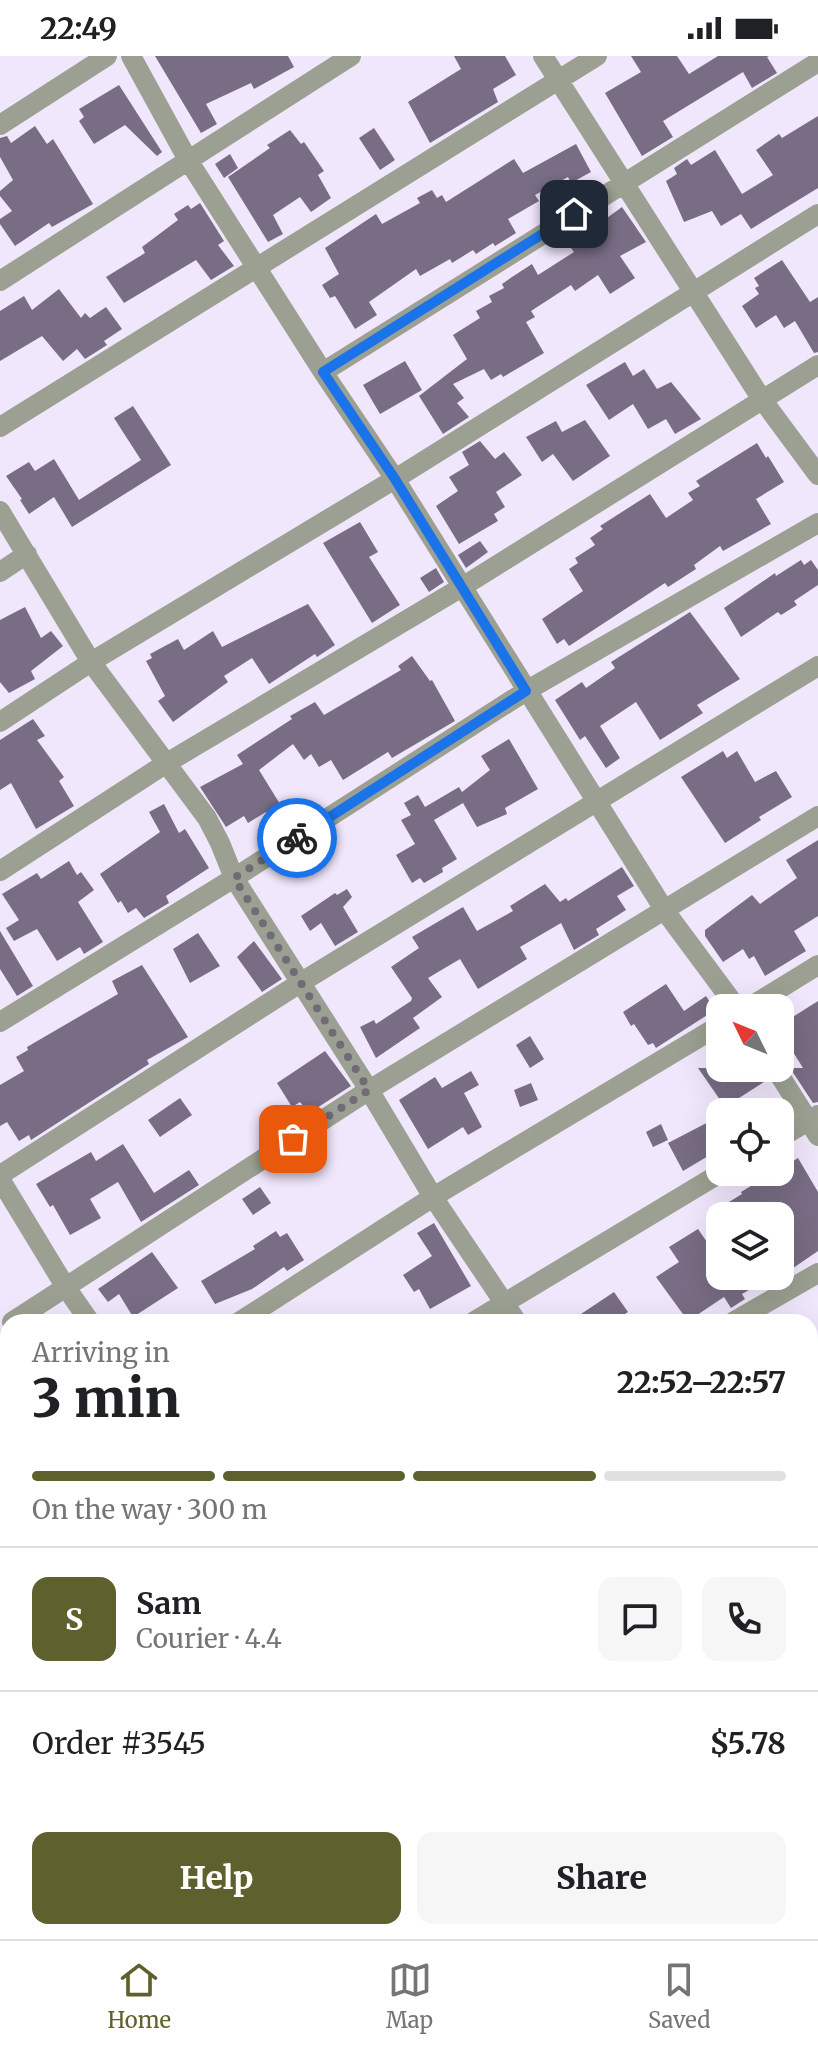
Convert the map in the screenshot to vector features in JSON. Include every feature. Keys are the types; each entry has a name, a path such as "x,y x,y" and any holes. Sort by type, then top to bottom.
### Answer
{"street":[{"path":"0,125 107,56"},
{"path":"131,56 188,160 395,479 665,911 727,994"},
{"path":"0,281 351,56"},
{"path":"543,56 692,293 761,398 818,475"},
{"path":"0,427 597,56"},
{"path":"323,372 818,62"},
{"path":"0,722 91,662 395,479 818,214"},
{"path":"0,871 165,764 462,587 818,365"},
{"path":"0,511 91,662 215,831 234,878 433,1197 512,1314"},
{"path":"0,1022 234,878 526,691 818,523"},
{"path":"0,572 27,554"},
{"path":"84,1314 0,1177 300,983 818,666"},
{"path":"23,1314 369,1090 818,816"},
{"path":"771,994 818,965"},
{"path":"251,1314 433,1197 706,1033"},
{"path":"785,1082 815,1124 794,1132"},
{"path":"485,1314 706,1181"},
{"path":"747,1314 818,1273"}],"building":[{"path":"155,56 288,56 294,67 254,89 251,83 206,104 217,124 201,133"},
{"path":"454,56 505,56 516,75 493,89 498,102 430,143 408,102 461,69"},
{"path":"631,56 677,56 689,74 718,56 769,56 777,73 752,88 743,72 663,121 673,137 642,156 605,93 641,72"},
{"path":"119,85 162,152 157,156 125,125 94,144 79,121 84,117 79,109"},
{"path":"818,116 818,188 751,229 741,214 721,226 712,211 684,222 666,181 677,174 674,168 687,159 691,165 715,150 742,194 773,175 756,150 779,134 782,138"},
{"path":"35,126 47,144 53,139 93,204 52,227 49,223 15,246 0,224 0,219 12,211 0,196 0,191 13,180 0,157 0,138 7,136 11,143"},
{"path":"374,128 395,160 380,170 359,138"},
{"path":"290,130 301,144 304,142 324,171 318,175 331,198 311,212 300,197 273,215 283,234 268,242 228,177"},
{"path":"576,144 591,172 571,183 568,177 535,195 539,201 508,219 516,233 495,246 493,243 476,254 473,250 452,263 450,259 420,276 416,269 369,302 377,315 355,329 335,296 330,298 322,285 339,274 325,248 376,214 382,224 420,203 417,198 432,190 437,198 442,195 446,202 514,159 523,173"},
{"path":"230,154 238,168 224,178 215,164"},
{"path":"200,203 224,241 218,245 234,266 211,280 196,260 124,303 106,277 145,253 142,247 178,220 174,214 188,205 191,209"},
{"path":"622,207 646,242 620,256 635,278 610,294 598,275 575,291 571,285 531,311 535,317 526,322 544,353 503,377 501,374 491,380 484,369 453,384 464,398 457,403 469,417 443,434 419,396 467,359 453,335 480,318 476,311 492,302 489,296 504,288 502,284 532,264 538,275 574,252 564,239 584,224 589,231"},
{"path":"782,260 810,302 818,297 818,352 814,353 795,321 784,328 776,315 756,328 742,306 759,294 754,278"},
{"path":"59,289 81,318 85,313 90,318 106,307 122,329 104,341 107,345 85,359 77,349 63,361 42,336 0,361 0,311 24,296 32,310"},
{"path":"405,361 422,390 380,414 363,385"},
{"path":"625,362 633,376 644,369 657,389 671,382 701,419 675,434 666,419 648,429 633,404 609,420 586,385"},
{"path":"133,406 171,465 72,527 54,497 29,514 6,476 29,462 35,471 54,459 79,500 141,460 114,418"},
{"path":"585,420 610,456 573,481 553,454 542,462 526,437 556,421 562,432"},
{"path":"480,441 495,459 504,452 522,475 496,492 505,507 494,514 498,521 459,544 436,506 458,491 449,477 469,465 462,452"},
{"path":"757,443 784,482 756,499 771,524 723,551 720,546 694,565 696,569 668,587 665,583 569,646 564,639 557,644 542,619 583,591 569,569 578,563 575,558 595,545 590,538 603,529 600,526 650,494 666,518 693,500 688,493 700,486 696,481"},
{"path":"360,522 378,552 369,557 400,605 372,623 323,543"},
{"path":"480,541 488,552 466,568 458,555"},
{"path":"801,560 804,565 811,560 818,570 818,585 794,601 797,605 781,615 778,612 741,637 724,608 775,573 776,576"},
{"path":"436,568 444,582 429,592 420,578"},
{"path":"308,604 335,645 317,657 315,654 269,684 252,658 224,676 228,682 173,722 158,701 165,696 146,661 152,658 150,654 178,639 184,650 213,631 222,647"},
{"path":"25,607 41,638 51,631 63,646 31,671 35,679 9,693 0,682 0,620"},
{"path":"690,612 740,679 697,705 703,713 660,740 636,702 600,726 620,758 606,768 585,736 580,740 555,700 582,682 586,688 615,668 611,662"},
{"path":"412,656 432,680 455,721 392,758 388,752 343,780 331,760 319,767 311,754 304,760 293,744 259,770 288,817 274,826 266,812 248,823 244,816 226,827 200,787 243,764 237,755 292,719 290,716 315,702 324,715 401,670 398,666"},
{"path":"33,719 45,736 37,740 64,777 59,781 74,806 36,829 11,783 0,790 0,740"},
{"path":"509,739 538,789 505,808 507,814 477,827 463,803 434,820 457,859 424,883 420,878 412,883 396,855 415,844 401,820 411,815 404,803 418,795 425,807 459,787 462,792 490,770 481,756"},
{"path":"723,751 727,758 737,751 755,782 776,771 792,797 725,843 681,777"},
{"path":"164,804 179,833 185,829 209,868 166,896 169,903 144,918 136,908 128,913 121,901 118,903 100,874 160,832 149,812"},
{"path":"818,840 818,916 794,931 806,951 765,976 754,956 749,959 743,949 723,962 705,936 705,930 752,895 760,904 797,878 786,860"},
{"path":"69,861 77,875 81,872 94,890 78,902 103,942 84,954 80,947 57,961 37,929 14,941 6,928 19,920 2,894 37,873 41,879"},
{"path":"622,867 634,886 617,896 626,910 596,929 599,935 574,950 561,923 520,947 527,959 478,989 460,959 428,978 442,997 413,1018 420,1028 376,1058 360,1027 374,1020 376,1024 411,1001 391,967 419,948 412,937 463,907 477,931 513,911 510,906 545,884 560,902 566,898 568,901"},
{"path":"347,889 352,897 343,907 358,932 335,946 321,923 310,931 301,916 335,893 337,895"},
{"path":"0,931 33,986 17,996 0,969"},
{"path":"198,933 220,966 190,983 173,949"},
{"path":"254,941 282,979 262,992 237,957"},
{"path":"142,965 188,1037 147,1060 149,1064 31,1140 29,1135 19,1141 7,1122 0,1126 0,1085 24,1071 16,1057 28,1050 27,1047 118,994 112,981"},
{"path":"666,984 684,1011 706,996 706,1016 656,1048 653,1043 648,1045 623,1012"},
{"path":"818,1001 818,1102 813,1103 794,1074 794,1068 803,1068 794,1054 794,1016"},
{"path":"530,1036 544,1059 530,1068 516,1045"},
{"path":"325,1051 351,1086 309,1113 300,1102 292,1107 277,1083"},
{"path":"698,1068 706,1068 706,1080"},
{"path":"471,1071 479,1085 464,1093 482,1127 468,1135 463,1127 428,1149 399,1100 435,1077 442,1088"},
{"path":"708,1082 764,1082 739,1098 719,1098"},
{"path":"531,1083 538,1100 520,1107 514,1090"},
{"path":"180,1098 192,1115 160,1137 148,1120"},
{"path":"706,1123 706,1157 683,1171 668,1143"},
{"path":"661,1124 668,1140 653,1147 646,1132"},
{"path":"123,1144 154,1193 189,1170 199,1185 141,1222 118,1182 90,1199 101,1218 70,1235 53,1205 50,1207 36,1184 91,1152 96,1161"},
{"path":"798,1158 818,1192 818,1251 794,1267 794,1202 729,1202 751,1186 794,1186 794,1160"},
{"path":"260,1187 271,1203 253,1215 242,1199"},
{"path":"434,1223 471,1286 430,1309 419,1289 414,1292 403,1275 432,1256 417,1233"},
{"path":"698,1229 706,1241 706,1290 749,1290 742,1294 745,1299 731,1308 724,1297 698,1314 683,1314 656,1277 679,1262 669,1247"},
{"path":"276,1231 280,1237 287,1233 304,1260 287,1271 284,1267 252,1289 215,1304 201,1281 255,1249 253,1246"},
{"path":"152,1252 178,1288 138,1314 131,1314 119,1294 108,1302 98,1289"},
{"path":"614,1292 628,1312 625,1314 581,1314"}],"way so far":[{"path":"293,1139 369,1090 234,878 297,838"}],"route":[{"path":"297,838 526,691 395,479 323,372 574,214"}]}
